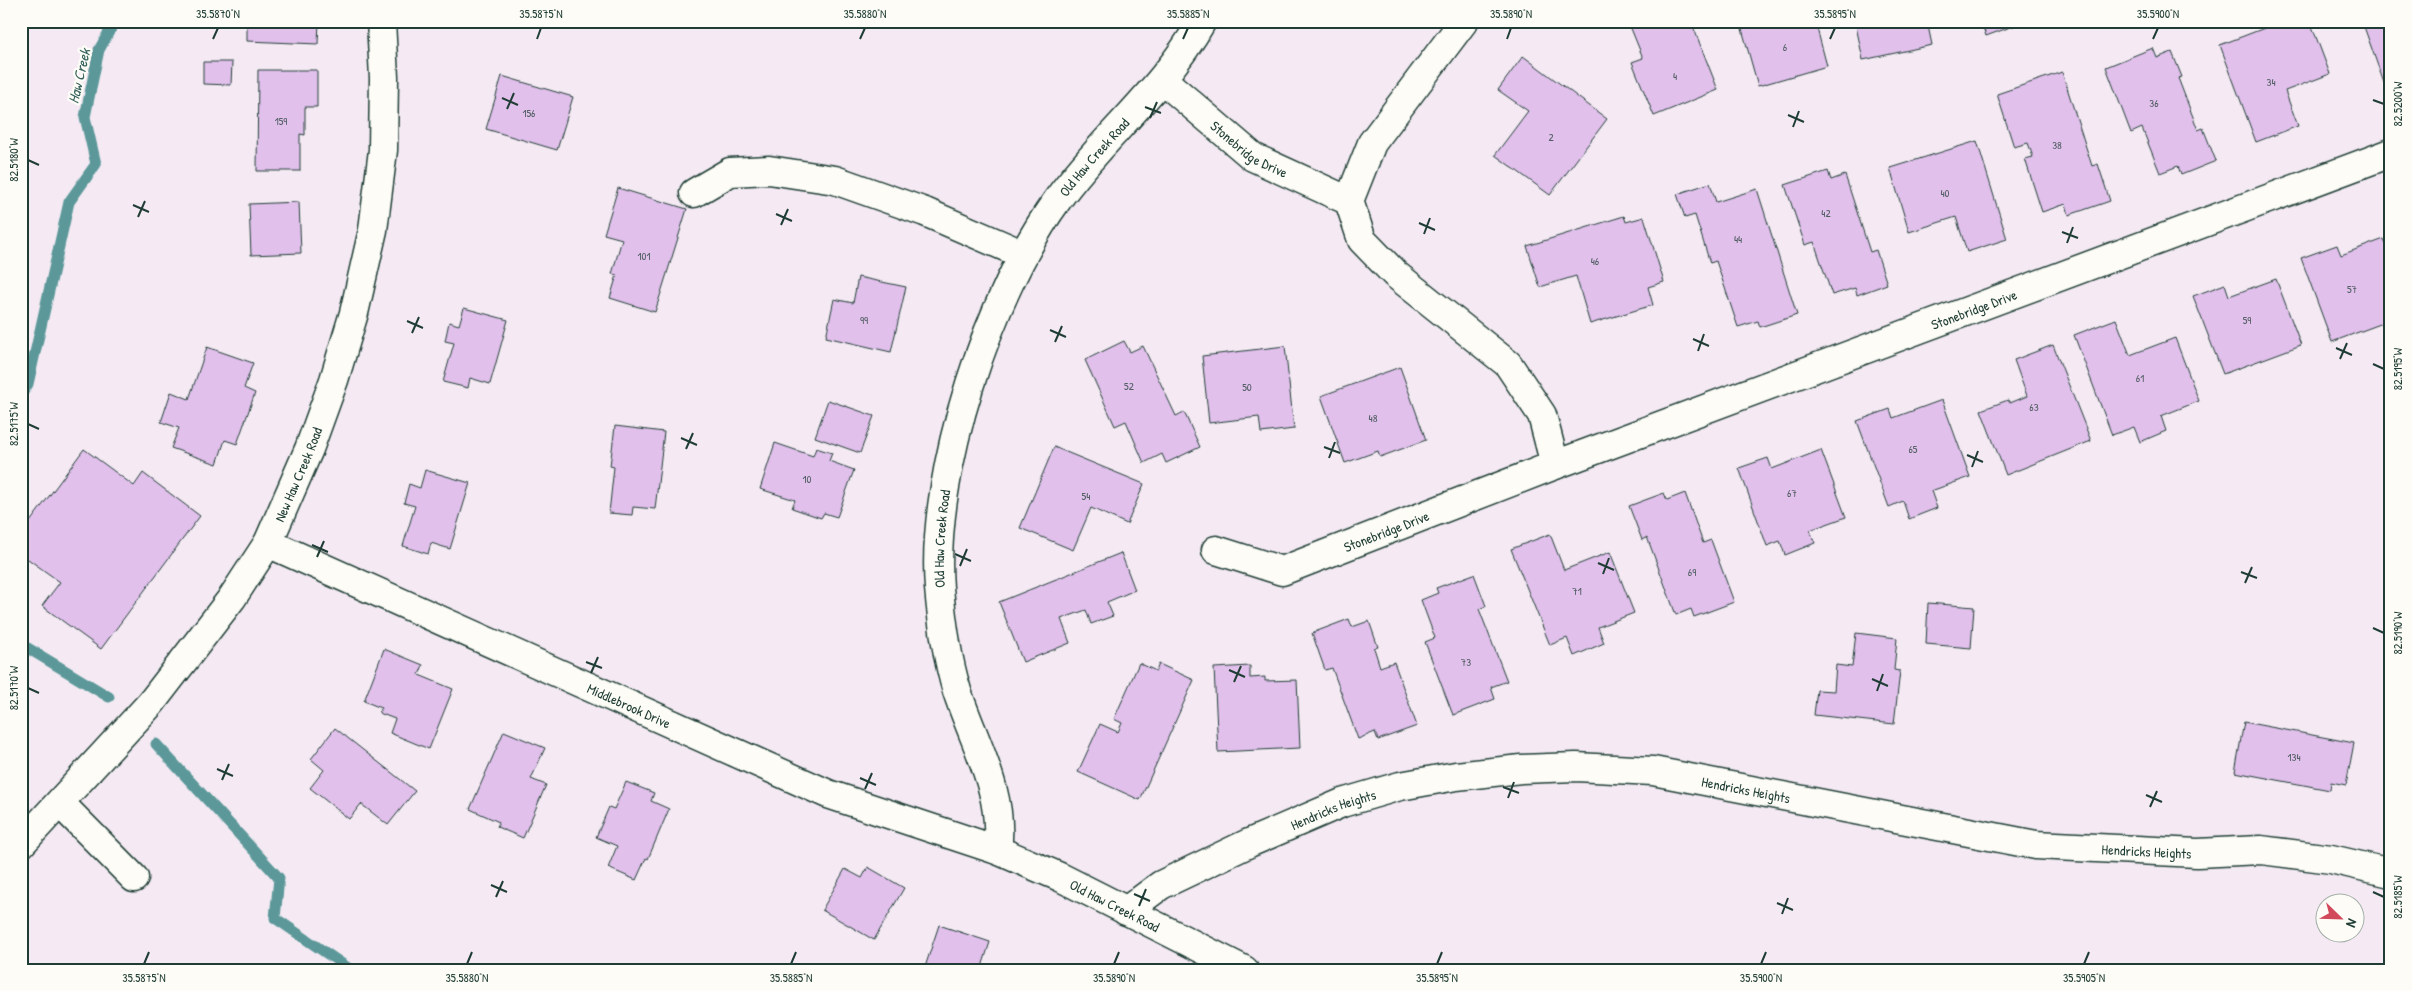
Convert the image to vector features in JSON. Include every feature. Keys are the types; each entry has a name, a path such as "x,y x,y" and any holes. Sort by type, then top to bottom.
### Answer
{"street":[{"name":"New Haw Creek Road","path":"21,844 151,704 232,598 268,543 309,450 334,380 354,313 369,249 383,150 384,78 381,21"},
{"name":"Old Haw Creek Road","path":"1202,21 1188,46 1162,80 1098,150 1058,199 1022,254 990,328 965,402 940,521 939,586 945,641 957,691 990,779 999,827 997,850 1060,877 1244,970"},
{"path":"1464,21 1372,143 1349,201 1362,240 1395,274 1508,364 1542,415 1556,464"},
{"name":"Stonebridge Drive","path":"1162,80 1253,157 1349,201"},
{"name":"Stonebridge Drive","path":"1216,550 1282,571 1556,464 2391,152"},
{"path":"694,193 730,172 769,170 835,180 925,212 1022,254"},
{"name":"Middlebrook Drive","path":"268,543 828,794 997,850"},
{"name":"Hendricks Heights","path":"1126,912 1161,885 1249,843 1342,803 1400,786 1438,779 1521,769 1548,768 1654,771 2036,845 2197,853 2261,850 2332,859 2391,873"},
{"path":"60,803 134,878"}],"building":[{"path":"247,21 319,21 318,44 247,41"},
{"path":"1628,21 1691,21 1718,90 1654,116 1632,62 1643,58"},
{"path":"1752,21 1815,21 1827,66 1758,86 1742,29 1753,25"},
{"path":"1855,21 1927,21 1932,45 1863,60"},
{"path":"1981,21 2027,21 1986,36"},
{"path":"2283,21 2310,21 2330,74 2285,91 2298,126 2256,142 2220,45"},
{"path":"2362,21 2391,21 2391,81 2384,83"},
{"path":"2153,48 2157,58 2172,52 2182,77 2178,78 2198,130 2203,128 2216,161 2181,175 2178,166 2160,173 2142,128 2131,133 2106,67"},
{"path":"1523,56 1607,119 1550,195 1495,155 1528,111 1498,90"},
{"path":"203,62 232,62 231,85 203,84"},
{"path":"258,70 317,70 317,107 305,107 305,135 300,134 300,171 257,171"},
{"path":"2062,72 2092,166 2098,164 2110,201 2069,215 2066,204 2042,212 2025,159 2033,157 2028,143 2014,147 1997,94"},
{"path":"502,76 573,97 557,150 486,129"},
{"path":"1977,141 2007,239 1967,252 1956,217 1909,232 1890,168"},
{"path":"1828,171 1831,180 1845,175 1870,252 1876,250 1887,284 1857,295 1855,288 1832,295 1814,242 1805,245 1785,185"},
{"path":"1710,183 1716,202 1757,189 1797,315 1760,327 1758,321 1738,327 1716,261 1710,263 1695,215 1685,218 1677,194"},
{"path":"618,188 687,209 655,312 610,298 617,275 612,274 622,239 604,234"},
{"path":"299,202 301,253 251,255 249,204"},
{"path":"1624,216 1626,222 1644,217 1664,282 1648,287 1653,305 1590,324 1576,276 1540,287 1527,246"},
{"path":"2384,239 2391,256 2391,320 2332,342 2301,258 2337,245 2341,255"},
{"path":"858,277 906,287 891,352 826,337 834,299 853,303"},
{"path":"2276,279 2301,345 2223,374 2193,296 2225,284 2229,296"},
{"path":"464,308 508,320 490,384 470,378 468,388 443,382 454,343 445,341 449,322 459,325"},
{"path":"2116,319 2130,355 2175,338 2199,401 2161,416 2166,431 2140,442 2134,427 2112,435 2074,335"},
{"path":"1124,341 1130,352 1143,346 1176,416 1184,412 1200,447 1166,463 1162,454 1144,463 1126,421 1115,426 1085,360"},
{"path":"2053,345 2091,441 2006,475 1981,410 2008,400 2010,403 2027,396 2014,360"},
{"path":"1285,346 1294,429 1261,433 1259,417 1209,423 1202,356"},
{"path":"207,347 253,363 244,388 255,393 237,444 225,440 217,464 171,448 179,428 161,422 171,392 189,399"},
{"path":"1400,367 1426,440 1380,457 1378,451 1345,463 1321,396"},
{"path":"828,400 874,416 860,453 815,437"},
{"path":"1942,400 1970,477 1931,491 1937,508 1909,519 1903,501 1889,507 1857,421 1890,409 1893,418"},
{"path":"615,426 664,432 655,509 633,507 632,515 609,513 614,467 610,466"},
{"path":"775,443 813,456 816,448 832,453 829,461 854,470 837,517 824,513 821,518 792,508 795,500 760,489"},
{"path":"1054,447 1144,484 1127,524 1091,508 1073,550 1020,528"},
{"path":"84,449 134,486 143,473 200,516 101,649 42,606 60,582 21,554 21,534"},
{"path":"1821,450 1846,517 1810,530 1815,543 1785,555 1780,541 1767,546 1739,468 1768,458 1772,469"},
{"path":"425,470 470,483 450,549 431,543 428,554 403,546 415,506 404,503 409,484 420,488"},
{"path":"1664,493 1667,500 1685,493 1703,543 1711,540 1734,602 1694,617 1691,609 1676,615 1647,537 1642,540 1629,506"},
{"path":"1550,534 1564,570 1610,552 1634,613 1598,627 1604,643 1574,656 1567,638 1550,645 1511,549"},
{"path":"1121,553 1135,590 1107,602 1113,616 1091,624 1086,610 1061,619 1070,643 1023,662 999,602"},
{"path":"1474,574 1486,606 1479,609 1507,681 1491,687 1495,699 1453,715 1425,642 1435,638 1421,600 1438,593 1436,588"},
{"path":"1928,603 1974,607 1971,648 1926,644"},
{"path":"1349,619 1352,627 1369,621 1378,647 1374,648 1380,667 1394,662 1417,726 1378,740 1375,732 1358,739 1332,668 1325,670 1312,633"},
{"path":"1856,633 1897,638 1894,670 1900,671 1894,724 1814,715 1817,690 1834,691 1836,665 1852,667"},
{"path":"384,649 423,665 419,675 453,689 429,749 390,733 395,719 379,713 381,708 364,701"},
{"path":"1139,663 1156,671 1159,664 1194,680 1140,800 1078,772 1100,724 1118,732 1122,723 1114,719"},
{"path":"1250,666 1250,678 1265,677 1265,681 1297,680 1300,748 1218,752 1214,668"},
{"path":"2244,722 2354,743 2346,785 2331,782 2330,790 2235,772"},
{"path":"335,728 415,791 388,825 361,804 349,819 310,788 324,770 311,759"},
{"path":"504,731 545,748 531,779 546,785 523,838 497,827 499,822 470,809"},
{"path":"626,782 654,793 651,801 669,809 648,859 646,858 636,880 608,868 617,846 596,837 609,807 614,809"},
{"path":"868,867 904,888 874,940 822,910 845,869 862,878"},
{"path":"939,925 990,942 981,970 924,970"}],"waterway":[{"name":"Haw Creek","path":"21,395 28,384 69,202 96,164 85,117 99,50 115,21"},
{"path":"21,644 109,697"},
{"path":"156,744 279,878 275,918 351,970"}]}
